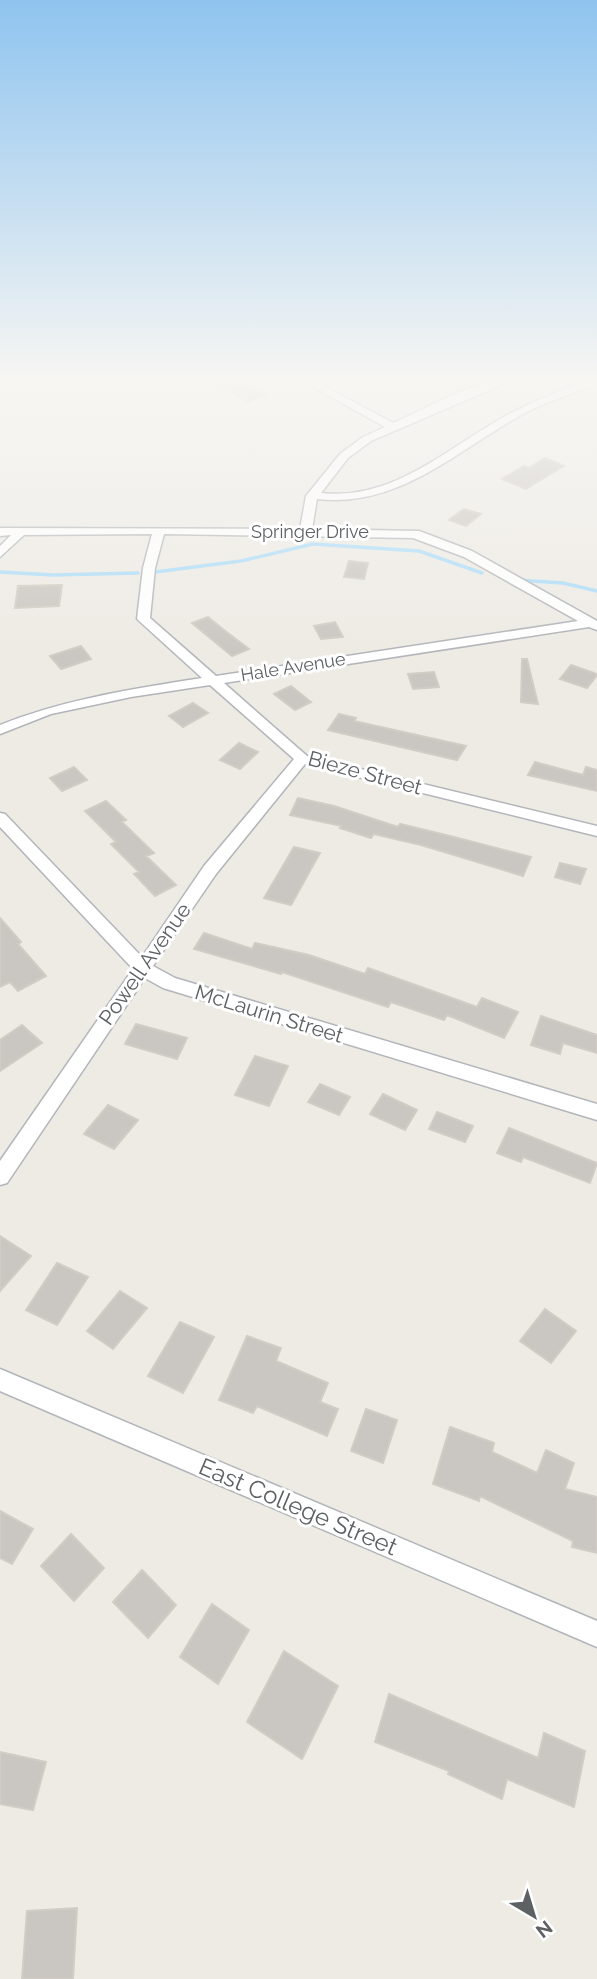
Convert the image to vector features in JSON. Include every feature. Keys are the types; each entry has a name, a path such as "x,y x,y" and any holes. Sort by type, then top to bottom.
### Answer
{"street":[{"path":"305,532 313,495 334,468"},
{"path":"313,495 332,500 378,493 425,468"},
{"name":"Springer Drive","path":"0,532 159,530 394,533 433,539 468,554 594,624"},
{"name":"Bieze Street","path":"159,530 149,568 143,619 302,759 597,831"},
{"path":"0,553 21,532"},
{"name":"Hale Avenue","path":"0,730 47,711 131,693 594,624"},
{"name":"Powell Avenue","path":"0,1177 210,870 302,759"},
{"name":"McLaurin Street","path":"0,818 142,968 169,984 597,1112"},
{"name":"East College Street","path":"0,1380 597,1634"}],"building":[{"path":"520,468 560,468 526,489 502,479"},
{"path":"464,509 481,514 466,526 449,520"},
{"path":"349,561 368,563 364,579 344,577"},
{"path":"62,585 59,606 15,608 18,586"},
{"path":"208,617 249,649 232,656 192,623"},
{"path":"335,622 343,637 321,639 314,626"},
{"path":"81,646 91,659 61,669 50,656"},
{"path":"522,659 527,659 538,704 521,702"},
{"path":"571,665 597,674 587,688 560,679"},
{"path":"434,672 439,687 413,689 408,674"},
{"path":"291,686 311,702 295,710 274,694"},
{"path":"193,703 208,713 183,727 169,716"},
{"path":"339,714 356,718 354,721 466,746 457,760 328,730"},
{"path":"239,743 258,752 240,769 220,760"},
{"path":"535,762 583,775 586,767 597,770 597,791 528,775"},
{"path":"74,767 87,780 62,791 50,778"},
{"path":"298,798 334,806 398,827 400,824 531,857 523,876 421,845 374,834 371,838 340,828 342,826 290,815"},
{"path":"106,801 126,820 122,822 154,853 146,856 176,885 155,896 134,874 139,872 111,844 116,842 85,811"},
{"path":"294,847 320,853 291,905 264,898"},
{"path":"560,863 586,869 580,884 555,877"},
{"path":"0,918 46,976 18,991 10,982 0,987"},
{"path":"204,933 252,949 255,943 309,955 365,974 368,968 477,1007 482,998 518,1012 504,1038 447,1015 444,1020 391,1002 388,1007 282,972 281,974 194,949"},
{"path":"541,1016 597,1035 597,1053 563,1043 560,1054 531,1045"},
{"path":"136,1024 187,1038 177,1059 125,1044"},
{"path":"22,1025 42,1043 0,1071 0,1040"},
{"path":"255,1056 288,1066 269,1106 235,1095"},
{"path":"320,1084 350,1097 339,1115 308,1102"},
{"path":"383,1094 417,1110 405,1130 370,1114"},
{"path":"108,1105 138,1120 114,1149 84,1134"},
{"path":"437,1112 473,1126 465,1142 429,1129"},
{"path":"509,1128 597,1163 590,1183 523,1157 521,1162 497,1153"},
{"path":"0,1236 31,1256 0,1291"},
{"path":"57,1263 88,1277 57,1325 26,1310"},
{"path":"120,1291 147,1308 113,1349 87,1331"},
{"path":"545,1309 576,1331 551,1363 520,1341"},
{"path":"180,1322 214,1337 183,1393 148,1376"},
{"path":"247,1336 281,1348 276,1361 328,1383 320,1402 338,1409 327,1436 257,1406 253,1413 219,1400"},
{"path":"366,1409 397,1420 383,1463 351,1451"},
{"path":"450,1427 494,1443 492,1452 537,1473 546,1450 574,1463 565,1489 597,1497 597,1553 572,1547 573,1541 480,1496 479,1501 433,1484"},
{"path":"0,1511 33,1529 12,1564 0,1558"},
{"path":"71,1534 104,1568 74,1601 41,1566"},
{"path":"142,1570 176,1605 148,1638 113,1602"},
{"path":"212,1604 249,1630 218,1684 180,1657"},
{"path":"284,1651 338,1686 302,1759 247,1722"},
{"path":"389,1694 538,1758 544,1733 585,1751 574,1807 507,1779 502,1799 448,1774 449,1771 375,1742"},
{"path":"0,1752 46,1762 33,1810 0,1804"},
{"path":"77,1908 73,1979 22,1979 27,1911"}],"waterway":[{"path":"155,572 241,561 313,544 419,551 482,573"},
{"path":"0,572 53,575 138,573"},
{"path":"517,580 563,583 597,591"}]}
